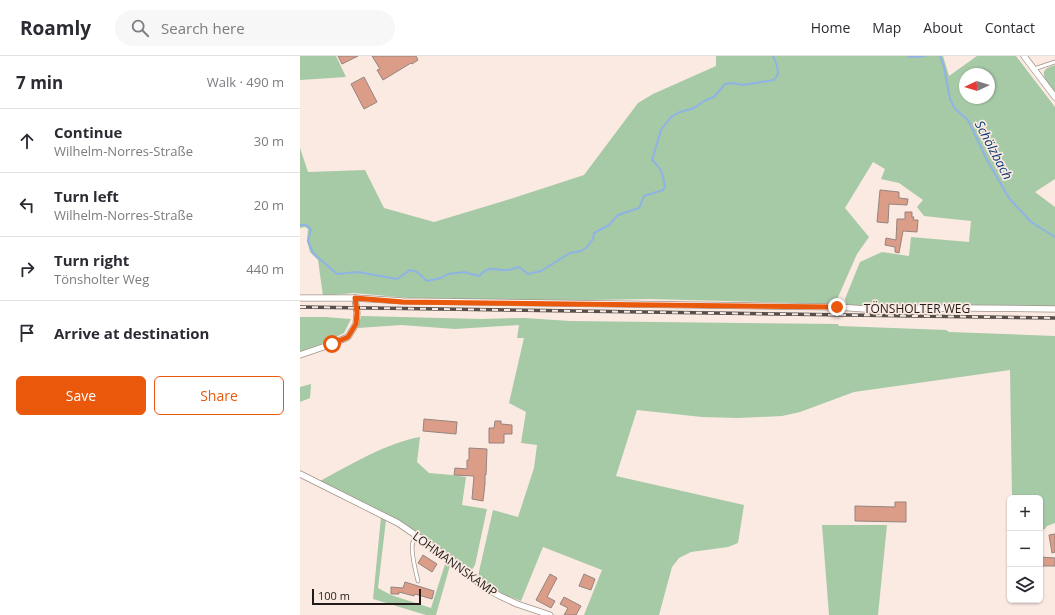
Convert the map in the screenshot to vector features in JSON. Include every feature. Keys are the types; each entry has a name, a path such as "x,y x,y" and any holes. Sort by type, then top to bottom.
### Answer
{"street":[{"path":"1024,56 1055,97"},
{"name":"TÖNSHOLTER WEG","path":"300,298 355,298 403,302 837,307 865,309 1055,309"},
{"path":"300,355 348,337 356,324 357,313 355,298"},
{"name":"LOHMANNSKAMP","path":"300,474 398,523 449,558 485,588 517,604 550,615"}],"lane":[{"path":"1034,69 1055,62"},
{"path":"417,536 412,545 418,581"}],"green space":[{"path":"300,56 336,56 346,77 300,80"},
{"path":"716,56 943,56 949,76 959,69 959,104 995,104 995,68 960,68 977,56 1016,56 1055,107 1055,179 1035,192 1055,207 1055,306 872,307 846,305 845,299 860,262 882,252 909,256 911,237 969,242 971,221 924,216 917,207 923,200 899,183 881,179 885,169 873,162 845,208 869,237 857,254 835,304 649,299 431,300 354,293 323,296 318,260 310,252 307,241 308,229 305,227 300,228 300,148 308,172 365,170 384,208 434,222 584,175 638,103 653,94 716,66"},
{"path":"1055,65 1055,92 1046,81 1044,72 1049,67"},
{"path":"361,316 481,319 524,318 570,321 838,324 839,326 1055,336 1055,523 1047,526 1043,530 1043,495 1012,495 1010,370 854,392 800,412 782,416 738,418 702,417 637,410 616,476 744,505 738,543 728,547 691,552 679,558 672,567 659,615 584,615 602,570 543,547 521,601 492,589 478,576 493,510 518,517 534,468 537,445 521,443 526,412 509,403 524,338 517,338 519,325 455,329 401,325 358,328"},
{"path":"300,317 351,319 344,333 313,348 300,352"},
{"path":"311,384 310,398 300,402 300,387"},
{"path":"420,437 417,462 429,473 466,477 462,505 487,509 475,565 471,571 449,555 320,481 381,449"},
{"path":"381,517 386,520 378,588 391,595 431,608 447,558 451,562 436,615 426,615 373,599"},
{"path":"822,525 887,525 878,615 829,615"}],"building":[{"path":"338,56 358,56 342,64"},
{"path":"372,56 416,56 418,60 383,80 377,70 380,69"},
{"path":"364,77 377,102 364,109 351,84"},
{"path":"880,190 899,192 899,198 908,199 907,205 889,204 888,223 877,222"},
{"path":"905,212 912,212 912,217 914,217 913,220 918,220 917,232 903,231 899,253 895,252 895,247 885,245 886,238 896,240 897,219 905,219"},
{"path":"424,419 457,422 456,434 423,431"},
{"path":"495,421 501,421 501,424 512,425 512,434 504,434 504,443 489,443 489,428 494,428"},
{"path":"469,448 487,449 483,501 472,499 474,476 454,475 455,468 467,469"},
{"path":"895,502 906,502 906,522 855,521 855,506 895,507"},
{"path":"1055,534 1055,552 1052,553 1049,535"},
{"path":"423,555 437,564 432,572 418,563"},
{"path":"1043,557 1055,558 1055,566 1043,566"},
{"path":"550,574 557,578 547,597 555,601 551,608 536,600"},
{"path":"584,574 595,579 591,590 579,586"},
{"path":"405,582 434,591 432,599 415,594 414,596 399,592 399,594 391,594 391,587 403,588"},
{"path":"564,597 581,606 576,615 564,615 568,608 560,604"}],"waterway":[{"name":"Schölzbach","path":"300,225 306,225 311,229 308,241 313,253 337,274 358,272 397,279 410,270 417,272 427,281 441,278 448,274 464,272 479,276 486,270 490,269 509,270 519,267 528,274 541,271 570,253 581,251 586,248 593,239 594,233 609,225 618,215 639,208 644,196 663,190 665,187 663,175 658,166 652,160 661,130 671,117 680,112 694,108 704,101 714,97 725,84 733,83 743,85 774,80 778,74 773,56"},
{"name":"Schölzbach","path":"908,56 925,56"},
{"name":"Schölzbach","path":"940,56 944,67 950,99 955,109 968,120 987,160 1009,198 1031,222 1055,237"}],"railway":[{"path":"300,307 1055,318"}],"route":[{"path":"332,344 348,337 356,324 357,313 355,298 403,302 837,307"}]}
